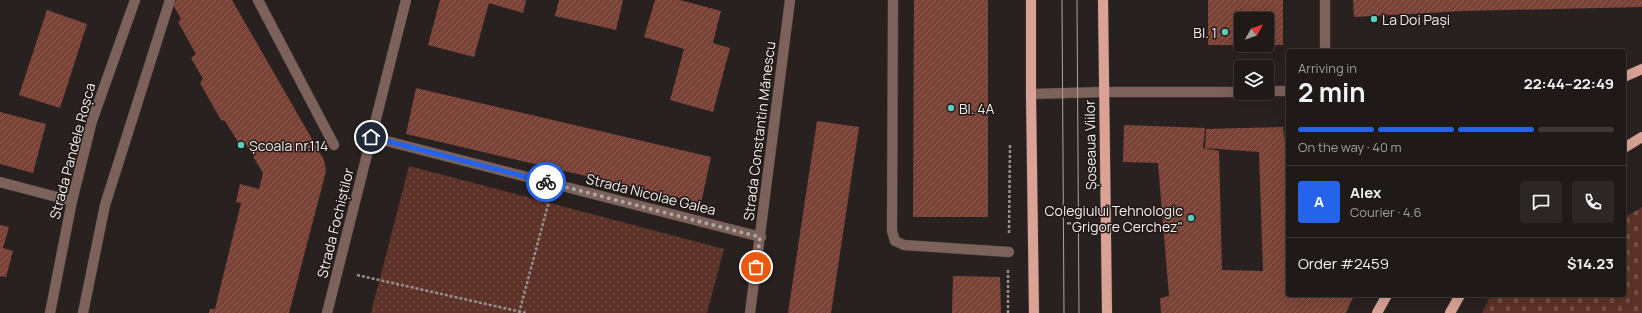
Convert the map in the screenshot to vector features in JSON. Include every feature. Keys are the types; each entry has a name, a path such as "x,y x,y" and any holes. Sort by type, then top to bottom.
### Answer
{"main road":[{"path":"1032,0 1031,94 1034,313"},
{"name":"Șoseaua Viilor","path":"1103,0 1107,313"},
{"path":"1626,76 1642,69"},
{"path":"1626,147 1642,137"},
{"path":"1377,313 1386,297"},
{"path":"1450,313 1459,297"}],"street":[{"name":"Strada Pandele Roșca","path":"50,313 72,201 92,121 135,0"},
{"path":"83,313 105,205 170,0"},
{"path":"258,0 334,145"},
{"name":"Strada Fochiștilor","path":"327,313 406,0"},
{"name":"Strada Constantin Mănescu","path":"750,313 790,0"},
{"path":"893,0 892,231 895,241 904,246 1008,252"},
{"path":"1325,0 1325,49"},
{"path":"1626,72 1642,69"},
{"path":"1274,91 1286,91"},
{"path":"1031,94 1104,92 1234,92"},
{"name":"Strada Nicolae Galea","path":"371,137 760,237"},
{"path":"0,182 72,201"}],"path":[{"path":"1008,313 1010,142"},
{"path":"519,312 553,184"},
{"path":"338,270 526,313"}],"green space":[{"path":"409,166 724,249 707,313 371,313"},
{"path":"1642,207 1642,313 1482,313 1490,297 1626,297 1626,217"}],"building":[{"path":"177,0 232,0 324,160 326,171 289,313 209,313 210,309 215,309 241,203 236,202 240,184 259,189 263,173 245,143 240,145 225,121 221,120 200,83 203,79 191,58 196,54 178,22 181,19 172,3"},
{"path":"440,0 526,0 523,13 489,3 474,57 428,45"},
{"path":"559,0 623,0 616,30 555,16"},
{"path":"655,0 680,0 721,11 713,43 730,48 713,112 670,100 684,49 644,37"},
{"name":"Bl. 4A","path":"914,0 988,0 988,217 913,217"},
{"name":"Bl. 1","path":"1208,0 1283,0 1283,45 1274,45 1274,12 1234,12 1234,45 1208,45"},
{"path":"1353,0 1642,0 1642,7 1463,11 1354,17"},
{"path":"47,10 87,24 60,108 19,95"},
{"path":"416,88 711,157 701,203 406,134"},
{"path":"0,112 46,124 33,173 0,164"},
{"path":"817,121 859,127 831,313 788,313"},
{"name":"Colegiului Tehnologic \"Grigore Cerchez\"","path":"1124,125 1205,128 1203,148 1219,151 1222,270 1263,271 1259,152 1205,148 1206,129 1283,127 1286,150 1286,297 1353,297 1346,313 1161,313 1160,298 1169,296 1158,163 1123,162"},
{"path":"0,225 9,227 3,248 13,251 6,277 0,276"},
{"path":"953,276 1000,277 1001,313 952,313"}],"tram line":[{"path":"1062,0 1064,313"},
{"path":"1077,0 1079,313"}],"way so far":[{"path":"546,182 760,237 756,267"}],"place":[{"name":"La Doi Pași","path":"1374,19"},
{"name":"Bl. 1","path":"1225,32"},
{"name":"Bl. 4A","path":"951,108"},
{"name":"Școala nr.114","path":"241,145"},
{"name":"Colegiului Tehnologic \"Grigore Cerchez\"","path":"1191,218"}],"route":[{"path":"371,137 546,182"}]}
